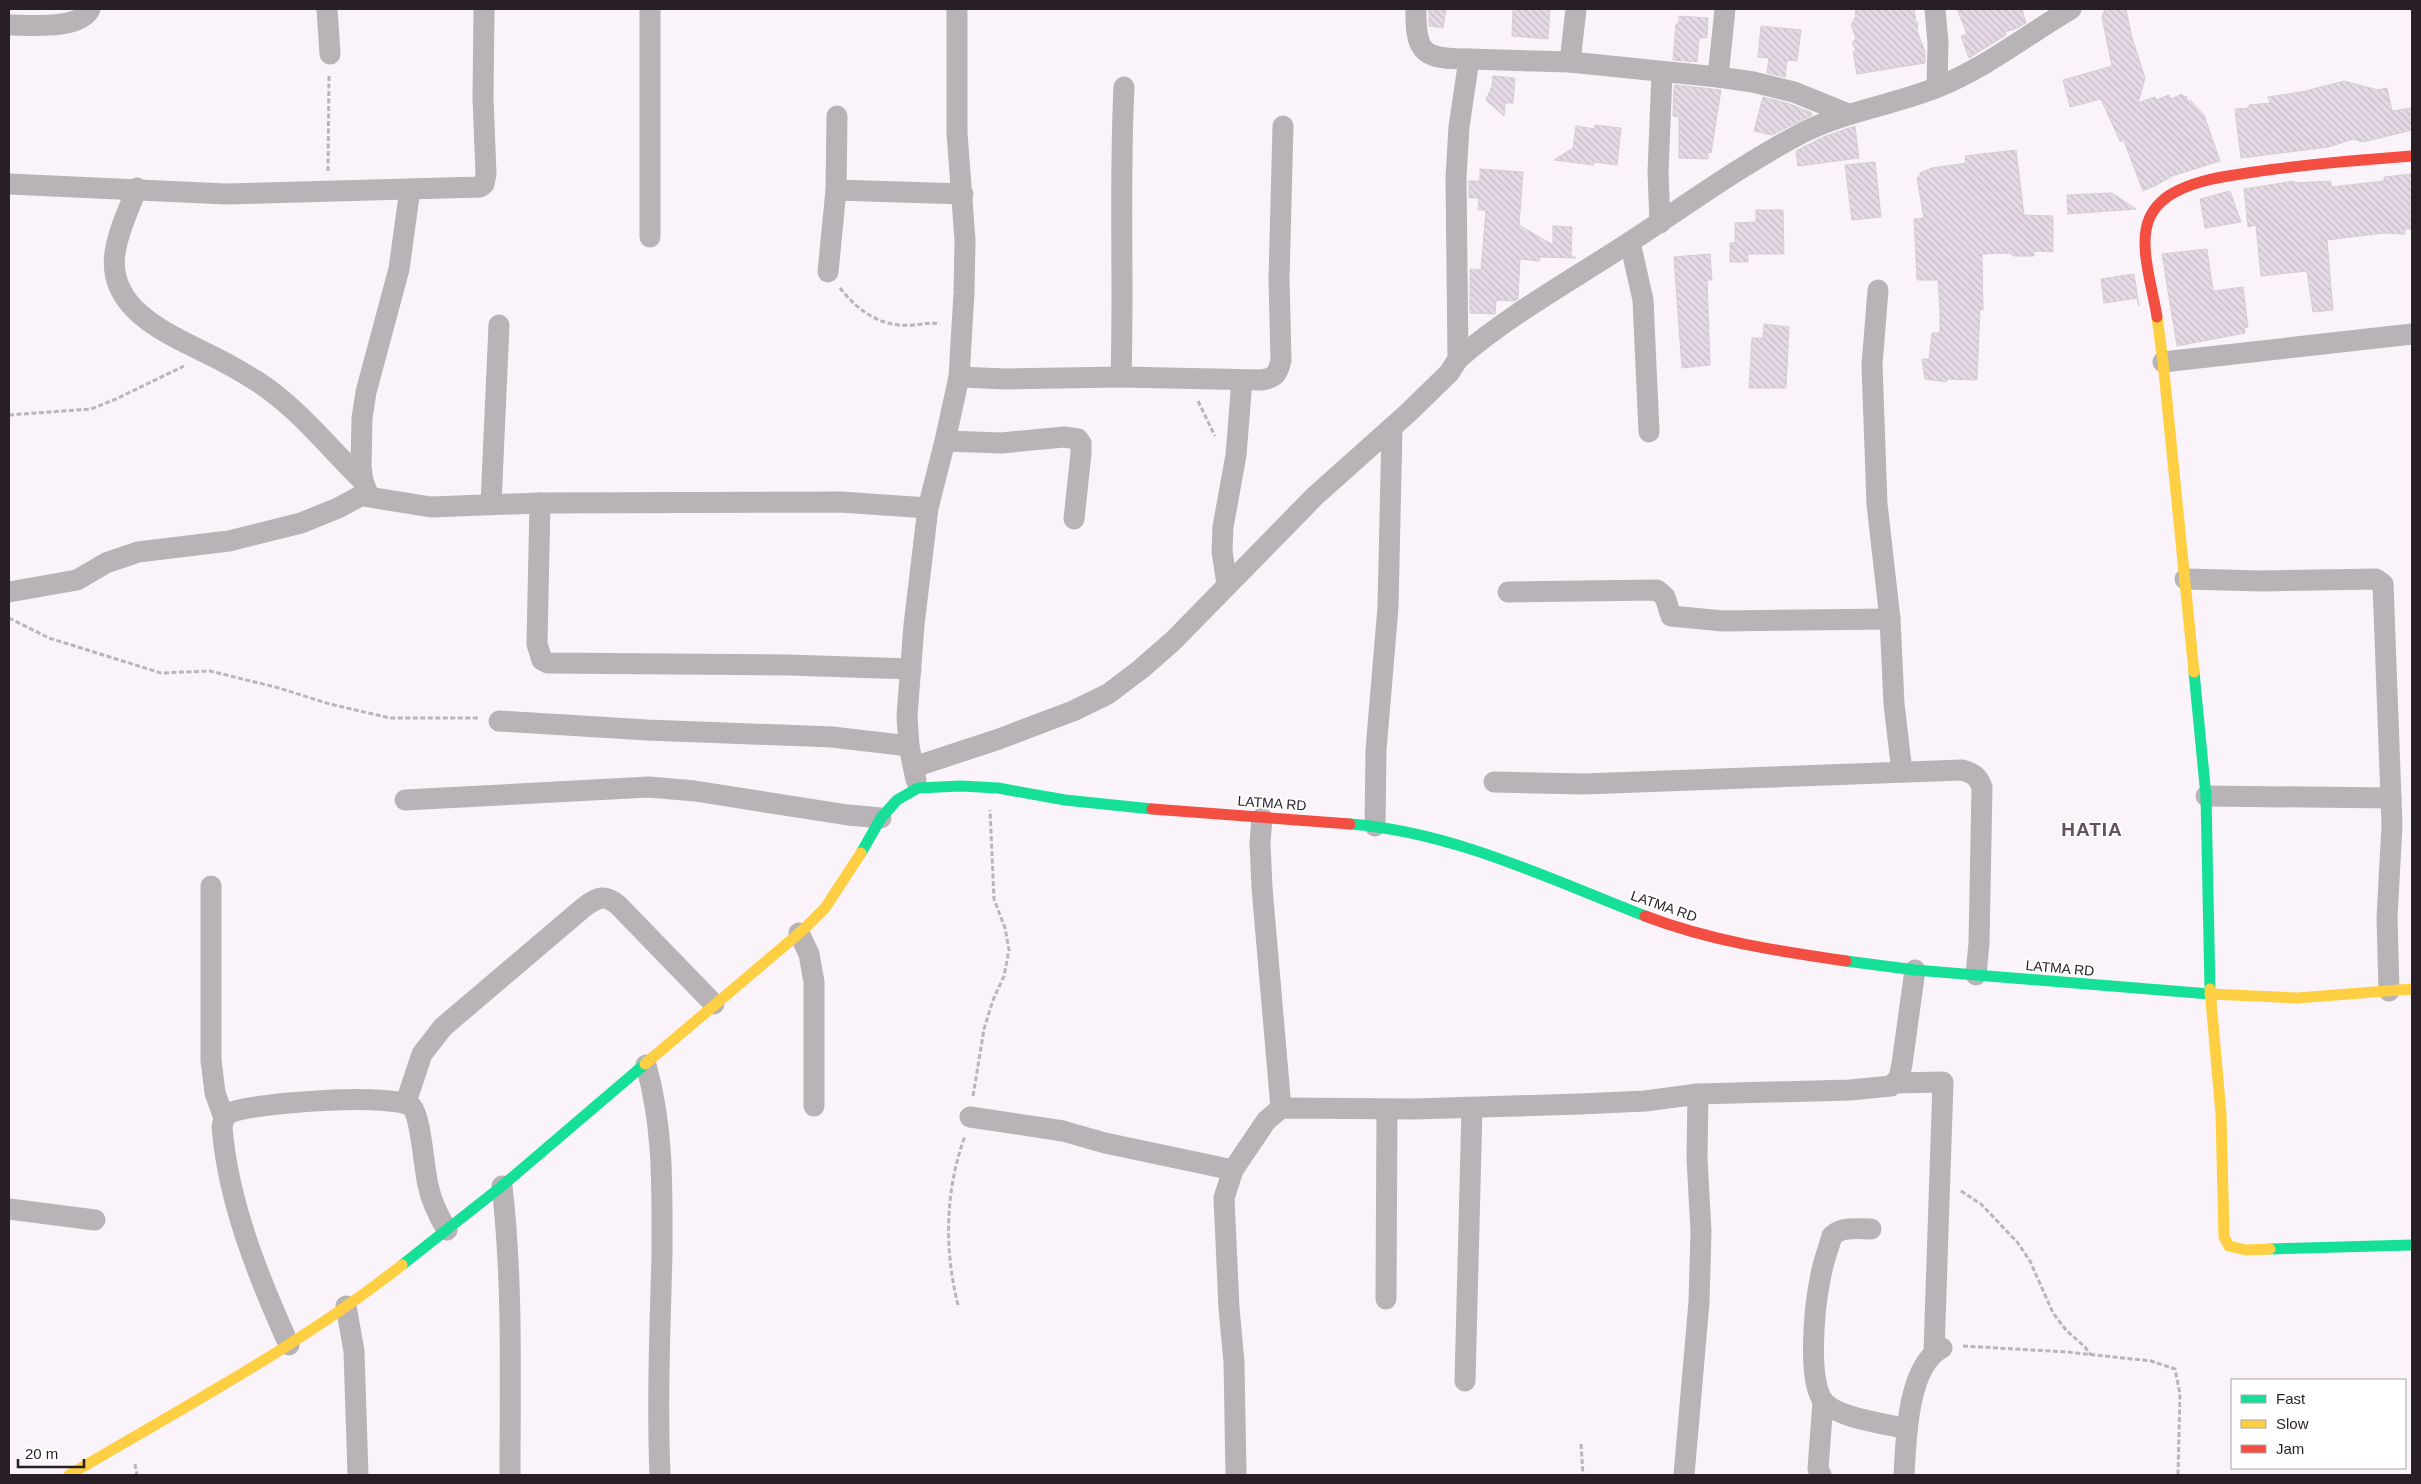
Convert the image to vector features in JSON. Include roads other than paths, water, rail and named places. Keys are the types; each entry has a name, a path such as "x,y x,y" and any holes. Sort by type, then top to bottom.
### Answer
{"street":[{"path":"9,25 74,22 85,18 90,9"},
{"path":"326,9 330,54"},
{"path":"9,184 137,188 226,194 480,187 486,182 483,98 484,9"},
{"path":"650,9 650,237"},
{"path":"69,1475 289,1345 346,1306 502,1186 799,933 825,908 843,883 881,818 905,794 918,788 909,746 908,716 920,566 928,508 959,377 962,344 965,240 957,133 957,9"},
{"path":"1416,9 1417,38 1426,52 1433,57 1445,59 1570,62 1662,73 1718,77 1753,82 1794,92 1848,114"},
{"path":"1570,62 1576,9"},
{"path":"1718,77 1725,9"},
{"path":"1935,9 1937,87"},
{"path":"914,767 999,739 1073,711 1108,694 1141,670 1173,641 1316,496 1392,428 1449,372 1458,359 1479,341 1544,296 1803,133 1848,114 1937,87 2005,53 2071,9"},
{"path":"1458,359 1456,177 1459,127 1469,59"},
{"path":"1660,223 1658,172 1662,73"},
{"path":"1121,377 1123,293 1120,172 1124,87"},
{"path":"828,272 836,190 837,116"},
{"path":"959,377 1006,379 1121,377 1242,380 1272,378 1279,371 1281,360 1279,279 1283,126"},
{"path":"2412,156 2290,166 2213,178 2177,191 2162,202 2150,216 2144,244 2164,362 2175,498 2185,579 2206,796 2210,993 2221,1114 2224,1237 2229,1246 2246,1250 2412,1245"},
{"path":"137,188 115,253 115,271 118,284 137,312 171,337 210,355 274,394 310,427 373,499 431,507 540,503 840,502 928,508"},
{"path":"364,487 362,418 366,392 399,269 410,189"},
{"path":"836,190 962,194"},
{"path":"1630,242 1643,300 1648,432"},
{"path":"1878,290 1872,365 1874,436 1880,547 1890,619 1894,704 1902,772"},
{"path":"491,504 499,326"},
{"path":"2164,362 2412,334"},
{"path":"1227,585 1222,551 1223,527 1236,455 1242,380"},
{"path":"1375,826 1375,768 1388,607 1392,428"},
{"path":"945,441 1000,443 1064,437 1078,439 1081,447 1081,467 1074,519"},
{"path":"9,592 40,585 69,582 88,575 115,560 138,552 229,542 300,523 338,508 364,487"},
{"path":"540,503 537,644 542,660 548,663 789,665 911,669"},
{"path":"2185,579 2262,581 2376,579 2380,580 2384,588 2384,669 2392,825 2387,918 2389,991"},
{"path":"1508,592 1657,590 1665,597 1671,616 1684,619 1723,621 1890,619"},
{"path":"498,720 647,730 832,737 909,746"},
{"path":"1494,782 1584,784 1962,770 1972,772 1978,778 1982,787 1976,975"},
{"name":"LATMA RD","path":"918,788 961,786 998,788 1065,800 1375,826 1436,837 1467,847 1666,924 1718,939 1762,949 1915,970 2169,992 2297,998 2412,990"},
{"path":"405,800 649,787 695,791 848,815 881,818"},
{"path":"2206,796 2391,798"},
{"path":"1262,818 1261,882 1281,1108"},
{"path":"211,886 211,1060 215,1093 224,1118 223,1143 233,1191 252,1256 289,1345"},
{"path":"406,1102 422,1054 443,1027 583,908 600,897 610,899 618,905 714,1004"},
{"path":"799,933 809,954 814,982 814,1106"},
{"path":"1895,1083 1902,1064 1915,970"},
{"path":"646,1065 656,1106 663,1177 659,1405 660,1475"},
{"path":"1236,1475 1234,1362 1224,1219 1226,1192 1233,1170 1266,1121 1281,1108 1472,1108 1645,1101 1698,1094 1880,1088 1895,1083 1943,1082 1938,1350 1928,1360 1918,1380 1907,1429 1904,1475"},
{"path":"1684,1475 1699,1302 1701,1232 1697,1158 1698,1094"},
{"path":"224,1118 230,1113 263,1106 349,1099 406,1102 413,1109 418,1120 428,1187 447,1230"},
{"path":"1465,1381 1472,1108"},
{"path":"1386,1299 1387,1109"},
{"path":"970,1117 1063,1131 1114,1145 1233,1170"},
{"path":"502,1186 510,1280 510,1475"},
{"path":"9,1209 95,1220"},
{"path":"1871,1229 1844,1229 1836,1231 1832,1236 1820,1278 1815,1318 1814,1359 1818,1390 1823,1401 1832,1408 1848,1415 1907,1429"},
{"path":"346,1306 354,1352 358,1475"},
{"path":"1821,1475 1818,1469 1823,1401"}],"district":[{"name":"HATIA","path":"2092,829"}]}
